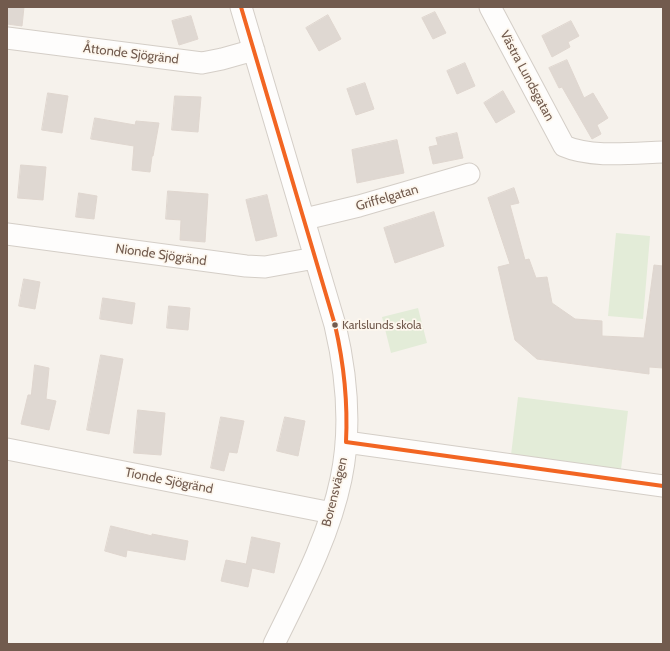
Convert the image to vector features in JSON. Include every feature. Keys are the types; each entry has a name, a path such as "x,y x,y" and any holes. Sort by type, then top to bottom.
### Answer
{"street":[{"name":"Borensvägen","path":"242,7 335,325 342,353 346,381 346,442 341,480 332,513 303,585 274,644"},
{"name":"Västra Lundsgatan","path":"490,7 564,146 587,153 663,152"},
{"name":"Åttonde Sjögränd","path":"7,38 202,63 254,50"},
{"name":"Griffelgatan","path":"305,219 359,206 469,174"},
{"name":"Nionde Sjögränd","path":"7,234 246,266 271,267 315,258"},
{"path":"346,442 663,486"},
{"name":"Tionde Sjögränd","path":"7,449 332,513"}],"green space":[{"path":"616,233 650,236 643,319 608,316"},
{"path":"418,308 427,343 391,353 382,317"},
{"path":"518,397 628,411 621,469 511,455"}],"building":[{"path":"7,7 24,7 22,26 7,24"},
{"path":"435,12 446,33 433,39 422,18"},
{"path":"328,15 341,39 319,51 306,28"},
{"path":"191,16 198,39 179,45 172,21"},
{"path":"571,21 579,36 568,42 570,47 552,57 542,36"},
{"path":"567,60 584,98 593,93 608,118 597,125 601,134 592,139 562,87 559,88 549,68"},
{"path":"465,63 475,86 457,94 447,71"},
{"path":"365,83 374,109 356,115 347,89"},
{"path":"503,91 515,112 496,123 484,103"},
{"path":"48,93 68,96 62,133 42,130"},
{"path":"175,96 201,97 198,132 172,130"},
{"path":"95,118 135,125 136,121 159,123 150,172 132,170 134,146 91,139"},
{"path":"457,133 463,158 433,164 429,147 438,145 436,138"},
{"path":"397,140 404,173 357,183 352,150"},
{"path":"21,165 46,167 43,200 18,198"},
{"path":"514,188 519,203 510,205 525,260 529,259 536,278 547,277 552,303 575,319 602,321 602,336 644,338 654,265 663,266 663,368 649,367 649,374 537,359 515,340 498,267 510,264 488,198"},
{"path":"168,191 208,194 205,242 180,240 181,220 166,219"},
{"path":"79,193 97,196 94,219 76,217"},
{"path":"267,195 277,236 256,241 246,200"},
{"path":"434,212 444,246 395,263 384,228"},
{"path":"24,279 40,282 35,309 19,306"},
{"path":"103,298 135,303 132,324 100,319"},
{"path":"169,306 190,308 188,330 167,328"},
{"path":"101,355 123,359 109,434 87,430"},
{"path":"35,365 49,368 46,399 56,401 49,430 21,424 28,395 31,395"},
{"path":"138,410 165,413 161,455 134,453"},
{"path":"221,417 244,421 237,453 229,452 224,471 211,468"},
{"path":"285,417 305,421 298,456 277,451"},
{"path":"111,526 152,536 152,534 188,541 185,560 127,550 126,557 105,551"},
{"path":"252,537 280,543 274,573 252,568 248,587 221,581 226,560 246,564"}],"transit line":[{"path":"241,7 335,325 345,383 346,442 663,486"}],"place":[{"name":"Karlslunds skola","path":"335,325"}]}
